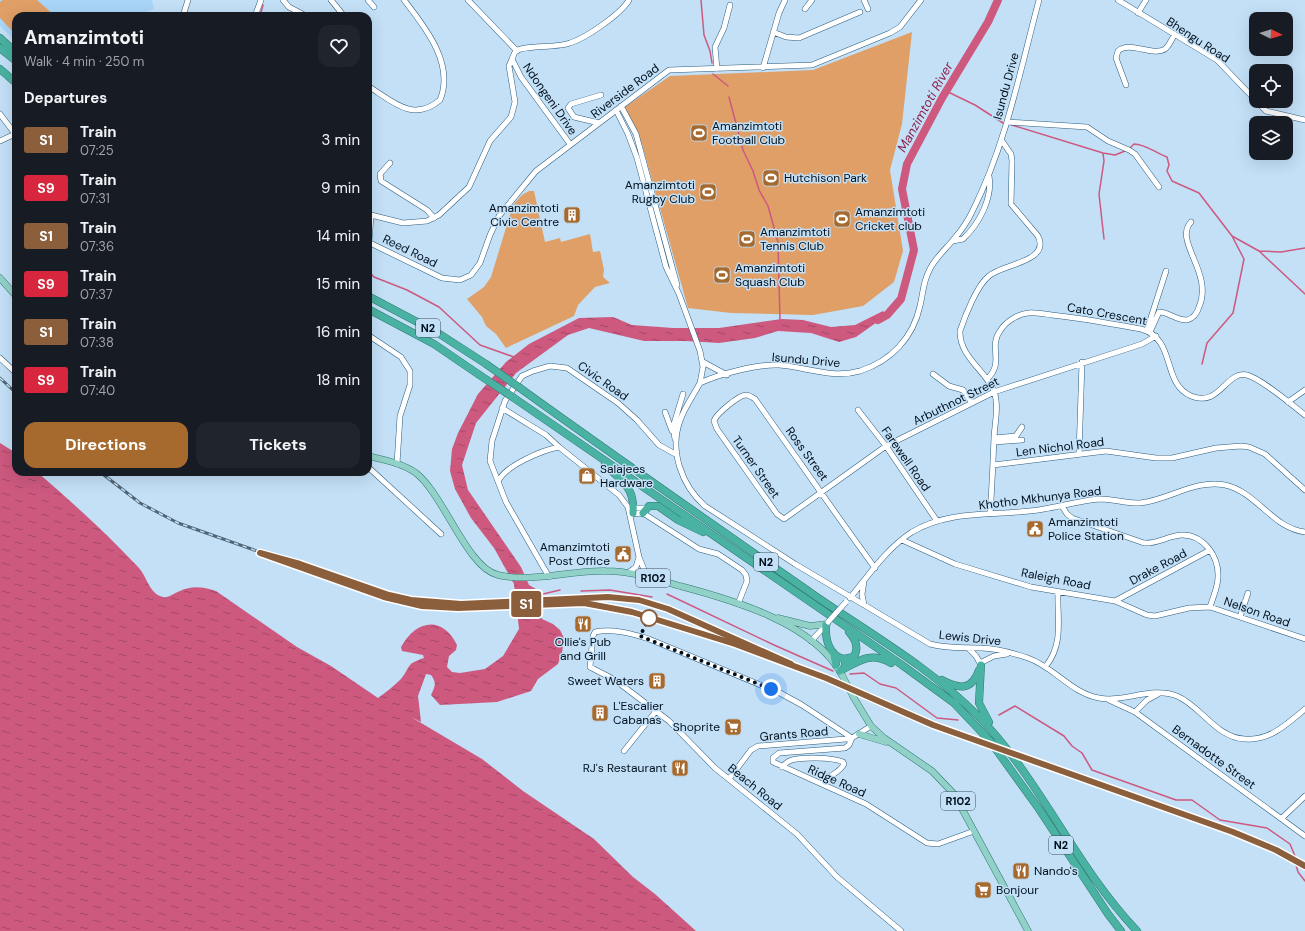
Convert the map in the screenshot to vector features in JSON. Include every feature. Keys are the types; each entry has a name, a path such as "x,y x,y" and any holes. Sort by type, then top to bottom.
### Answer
{"highway":[{"path":"0,38 12,49"},
{"path":"0,48 12,58"},
{"path":"1,70 12,80"},
{"name":"N2","path":"372,298 438,333 486,364 609,452 916,665 952,692 978,716 1012,754 1107,896 1137,931"},
{"name":"N2","path":"372,311 434,344 946,696 972,720 1004,757 1108,914 1121,931"},
{"path":"600,457 631,492 633,498 631,511"},
{"path":"644,510 649,506 656,505 688,526 713,535"},
{"path":"839,670 850,661 857,648 856,641 840,623"},
{"path":"827,624 828,643 839,670"},
{"path":"834,655 844,659 854,655"},
{"path":"839,670 864,658 879,656 946,696"},
{"path":"916,665 952,686 958,687 967,686 975,680 980,664"},
{"path":"980,664 979,698 981,709 1012,754"}],"main road":[{"path":"0,278 12,292"},
{"name":"R102","path":"372,457 397,464 411,470 424,481 433,491 475,557 489,571 502,576 535,578 604,571 647,576 738,604 766,615 812,641 827,654 839,670 871,726 944,781 954,794 1028,931"},
{"path":"766,615 806,626 827,624"},
{"path":"860,734 893,744"}],"street":[{"path":"184,12 188,0"},
{"path":"256,12 261,0"},
{"path":"283,0 289,7 298,12"},
{"path":"331,0 341,12"},
{"path":"368,0 374,7"},
{"path":"372,88 407,110 421,110 435,104 442,94 444,71 437,50 425,28 404,0"},
{"path":"468,0 516,51"},
{"name":"Ndongeni Drive","path":"570,144 521,77 512,59 516,51 560,46 577,41 615,16 629,0"},
{"path":"763,68 773,32 785,0"},
{"path":"805,9 812,0"},
{"path":"864,0 868,9"},
{"name":"Riverside Road","path":"442,278 460,280 465,279 476,270 499,216 536,171 669,70 763,68 818,63 890,33 900,26 922,0"},
{"name":"Isundu Drive","path":"700,383 727,375 777,365 840,374 859,371 878,364 894,353 910,333 916,322 924,281 929,269 967,222 989,176 1008,122 1039,0"},
{"name":"Bhengu Road","path":"1118,0 1174,36 1217,60 1266,110 1305,120"},
{"path":"1138,13 1146,0"},
{"path":"717,69 715,47 724,28 730,5"},
{"path":"773,32 786,37 799,38 860,12"},
{"path":"1126,85 1116,58 1118,51 1124,48 1164,49 1174,36"},
{"path":"372,215 389,220 422,223 434,218 469,187 490,141 511,117 515,102 509,66 512,59"},
{"path":"599,123 574,117 568,108 571,104 601,95"},
{"path":"621,106 636,134 673,264 679,294"},
{"path":"616,110 637,158 666,267 682,301 703,362 700,383 679,422 676,442"},
{"path":"0,114 12,130"},
{"path":"610,115 623,124"},
{"path":"1008,122 1087,127 1108,141 1135,154 1159,187"},
{"path":"0,141 12,136"},
{"path":"990,514 994,440 994,392 962,346 960,335 962,324 985,280 999,269 1033,258 1039,251 1041,243 1038,236 1011,204 1011,154 1002,142"},
{"path":"390,163 380,174 381,181 427,210 434,218"},
{"name":"Isundu Drive","path":"953,241 963,239 978,219 990,191 989,176"},
{"path":"1148,331 1159,312 1164,312 1175,319 1187,320 1196,314 1202,302 1204,286 1202,277 1185,237 1187,228 1191,222"},
{"name":"Reed Road","path":"372,243 442,278"},
{"path":"1148,331 1166,271"},
{"name":"Cato Crescent","path":"986,379 992,374 996,366 996,337 1009,322 1027,313 1060,316 1148,331 1156,336 1161,342 1176,383 1181,390 1190,396 1202,399 1212,397 1233,378 1243,374 1258,380 1305,415"},
{"name":"Arbuthnot Street","path":"782,519 822,493 886,446 994,392 1147,342 1156,336"},
{"path":"372,338 398,354 405,361 410,371 410,385 400,416 397,464"},
{"path":"0,358 12,369"},
{"path":"703,362 727,375"},
{"path":"1079,454 1082,362"},
{"name":"Civic Road","path":"549,577 511,512 491,465 490,456 494,431 509,393 518,380 526,373 550,366 562,366 572,371 618,403 637,420 659,445 677,455"},
{"path":"933,374 949,386 963,390 972,403"},
{"path":"1288,402 1305,390"},
{"path":"673,432 676,416 681,405 682,394"},
{"name":"Ross Street","path":"715,425 714,419 719,413 741,396 746,395 753,397 875,568"},
{"path":"502,408 546,435 619,495 631,511 639,558 647,576"},
{"name":"Farewell Road","path":"858,410 886,446 937,521"},
{"path":"665,412 668,424 673,432 676,442 677,455 686,482 705,506 850,597"},
{"name":"Turner Street","path":"715,425 782,519"},
{"path":"994,440 1016,436 1022,427"},
{"path":"994,440 1022,440"},
{"name":"Len Nichol Road","path":"993,465 1106,451 1163,458 1180,457 1224,447 1249,446 1274,460 1305,490"},
{"path":"498,482 506,471 544,450 559,447"},
{"path":"372,471 441,534"},
{"name":"Khotho Mkhunya Road","path":"812,641 864,580 902,540 921,527 954,517 1044,510 1103,499 1141,503 1203,485 1217,484 1242,492 1283,524 1292,529 1305,532"},
{"path":"1062,506 1066,514 1072,518 1138,541 1150,543 1173,536 1184,535 1201,541 1210,550"},
{"path":"631,511 644,510 699,549 718,554 744,572 747,581 738,604"},
{"name":"Raleigh Road","path":"902,540 936,556 970,569 1058,592 1115,601 1147,615 1155,616 1189,608 1210,607"},
{"name":"Drake Road","path":"1115,601 1210,550"},
{"name":"Nelson Road","path":"1210,550 1218,571 1216,592 1210,607 1305,639"},
{"path":"628,573 636,567 639,558"},
{"path":"864,580 862,594 864,605"},
{"path":"1046,666 1051,660 1058,644 1060,633 1058,592"},
{"path":"1240,617 1248,593"},
{"name":"Lewis Drive","path":"850,597 930,644 945,648 991,649 1018,655 1046,666 1087,695 1109,700 1150,693 1177,696 1190,704 1218,729 1243,739 1255,739 1271,735 1305,710"},
{"name":"Beach Road","path":"839,731 794,700 762,685 711,666 640,636 604,630 595,632 591,640 590,667 615,680 656,711 729,779 797,834 837,877 901,931"},
{"path":"968,648 980,664 1000,655 1018,655"},
{"path":"1135,712 1146,700 1159,694"},
{"name":"Bernadotte Street","path":"1109,700 1135,712 1305,836"},
{"path":"624,751 656,711"},
{"path":"833,741 838,736 839,731 852,738 871,726"},
{"name":"Grants Road","path":"729,779 752,750 758,746 833,741 852,738"},
{"name":"Ridge Road","path":"852,738 850,745 845,748 779,753 774,756 772,760 775,764 866,804 932,845 974,831"},
{"path":"782,767 787,762 796,760 829,759 843,762 844,764 840,770 826,778 822,784"},
{"path":"1282,818 1305,796"}],"shaded area":[{"path":"0,0 152,0 154,9 146,12 12,12 12,37 0,26"},
{"path":"3,0 37,0 50,12 12,12 12,31 0,18 0,2"},
{"name":"Hutchison Park","path":"912,32 902,124 890,170 903,251 894,282 863,306 813,315 731,313 688,308 642,144 625,107 670,76 813,70"},
{"path":"529,191 534,191 545,242 560,238 561,242 590,234 593,252 600,251 604,270 603,277 610,283 595,287 578,305 574,316 506,348 496,334 486,326 482,317 467,299 484,287 491,277 513,205 522,195"}],"water":[{"path":"883,311 887,315 856,337 839,342 811,333 778,331 755,338 719,343 644,341 589,328 568,335 516,373 476,423 462,465 468,490 521,567 529,585 543,593 542,619 553,624 560,630 564,638 562,653 558,664 538,679 531,691 497,702 440,705 431,695 435,683 434,680 431,675 426,674 418,696 421,722 411,717 482,759 523,791 594,839 633,877 655,894 696,931 0,931 0,443 12,450 12,476 42,476 89,518 126,554 141,571 151,589 158,595 167,597 184,589 194,587 216,591 297,647 331,666 378,698 401,679 411,664 424,658 423,655 402,651 401,647 414,631 421,627 437,625 451,635 457,645 456,650 449,656 447,667 452,672 460,673 485,669 503,656 519,629 514,584 494,548 471,518 455,489 450,471 452,449 458,433 478,394 506,362 529,344 579,318 613,317 632,325 673,328 719,328 782,319 803,320 831,327 855,325"}],"waterway":[{"path":"701,0 704,35 710,51 712,63"},
{"name":"Manzimtoti River","path":"878,320 887,315 901,299 914,250 902,189 907,164 942,98 988,22 998,0"},
{"path":"261,12 263,5"},
{"path":"713,74 728,86"},
{"path":"946,91 975,105 1003,123"},
{"path":"729,97 743,150 753,171 759,190 768,206 778,242 780,320"},
{"path":"1012,125 1103,153 1115,155 1125,151"},
{"path":"1130,148 1134,144 1138,144 1167,157 1169,165 1167,171 1172,181 1199,193 1232,236 1259,251 1305,294"},
{"path":"1103,153 1104,161 1099,194 1104,239"},
{"path":"1202,364 1207,343 1233,313 1244,259 1232,236"},
{"path":"1259,251 1281,252 1305,248"},
{"path":"372,275 407,290 439,307 480,345 514,357"},
{"path":"543,594 560,590"},
{"path":"581,591 610,590 652,597"},
{"path":"667,594 774,645 833,671"},
{"path":"850,674 864,673 880,684 896,688 937,718 958,720"},
{"path":"999,715 1015,706 1064,736 1072,746 1082,753 1092,770 1176,800 1192,800 1220,820 1267,828 1290,844 1295,856"},
{"path":"1296,865 1298,872 1305,881"}],"railway":[{"path":"0,378 12,389"},
{"path":"105,476 140,503 178,523 395,600 444,607 569,603 615,608 735,644 826,679 933,725 980,742"},
{"path":"581,598 624,598 653,603 739,640"},
{"path":"1030,760 1233,832 1276,850 1305,866"}],"train":[{"name":"S1","path":"791,664 668,609 653,603 639,600 608,597 461,604 411,600 389,595 300,564 260,553 384,597 422,606 458,608 553,603 584,603 602,605 632,612 679,626 735,644 826,678 933,725 1213,824 1276,850 1305,866"}],"place":[{"name":"Amanzimtoti Football Club","path":"699,133"},
{"name":"Hutchison Park","path":"771,178"},
{"name":"Amanzimtoti Rugby Club","path":"708,192"},
{"name":"Amanzimtoti Civic Centre","path":"572,215"},
{"name":"Amanzimtoti Cricket club","path":"842,219"},
{"name":"Amanzimtoti Tennis Club","path":"747,239"},
{"name":"Amanzimtoti Squash Club","path":"722,275"},
{"name":"Salajees Hardware","path":"587,476"},
{"name":"Amanzimtoti Police Station","path":"1035,529"},
{"name":"Amanzimtoti Post Office","path":"623,554"},
{"name":"Ollie's Pub and Grill","path":"583,624"},
{"name":"Sweet Waters","path":"657,681"},
{"name":"L'Escalier Cabanas","path":"600,713"},
{"name":"Shoprite","path":"733,727"},
{"name":"RJ's Restaurant","path":"680,768"},
{"name":"Nando's","path":"1021,871"},
{"name":"Bonjour","path":"983,890"}],"route":[{"path":"649,618 640,636 771,689"}]}
